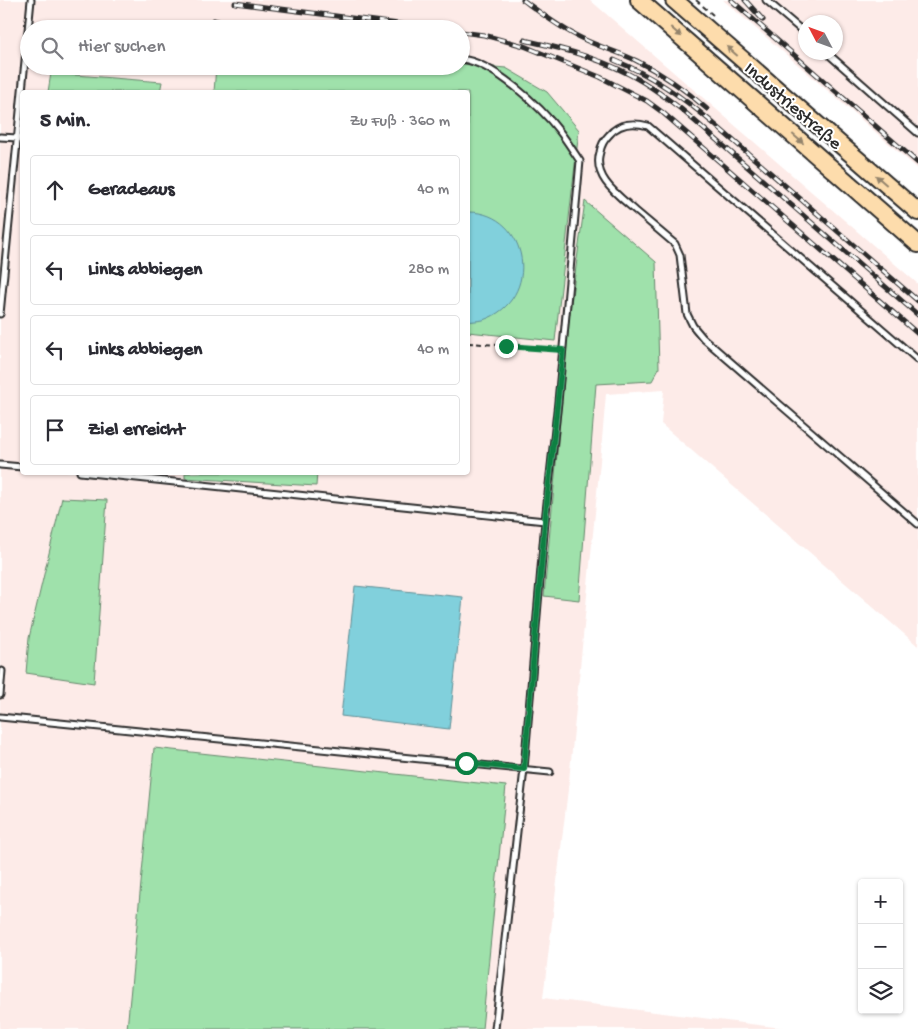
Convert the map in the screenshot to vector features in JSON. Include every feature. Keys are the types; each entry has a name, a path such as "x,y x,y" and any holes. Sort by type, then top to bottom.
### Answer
{"highway":[{"name":"Industriestraße","path":"639,0 918,244"},
{"name":"Industriestraße","path":"674,0 918,212"}],"lane":[{"path":"30,20 32,0"},
{"path":"766,0 798,27"},
{"path":"772,5 776,0"},
{"path":"835,60 918,133"},
{"path":"470,61 498,74 524,94 560,131 580,161 545,521 524,769 495,1029"},
{"path":"23,90 24,75"},
{"path":"0,314 20,118"},
{"path":"918,360 658,133 648,126 638,123 616,128 609,135 602,145 598,156 602,177 611,189 674,244 680,255 687,314 693,326 704,338 918,524"},
{"path":"0,137 18,138"},
{"path":"0,465 20,467"},
{"path":"108,475 545,521"},
{"path":"0,695 2,671"},
{"path":"0,716 550,772"}],"path":[{"path":"470,343 563,350"}],"shaded area":[{"path":"0,0 590,0 918,284 918,646 661,424 664,390 606,394 569,781 543,998 791,1029 0,1029"},
{"path":"723,0 918,0 918,169"}],"green space":[{"path":"470,65 506,68 547,92 579,130 555,341 470,332 470,90 214,90 215,75 470,75"},
{"path":"51,75 76,75 162,82 160,90 48,90"},
{"path":"585,201 656,262 659,368 652,381 596,384 579,600 544,596 570,311"},
{"path":"185,475 317,475 316,486 185,478"},
{"path":"62,498 107,500 94,683 26,673 29,638"},
{"path":"154,748 506,786 482,1029 127,1029"}],"water":[{"path":"470,212 489,216 505,226 516,241 521,258 521,277 515,295 502,310 483,320 470,322"},
{"path":"355,586 463,597 449,729 341,716"}],"railway":[{"path":"523,0 573,34 656,71 707,109"},
{"path":"731,0 918,163"},
{"path":"745,0 763,20"},
{"path":"235,3 368,20"},
{"path":"470,33 524,46 600,77 647,101 918,334"},
{"path":"524,40 570,51 600,61 629,74 657,91 681,109 918,315"},
{"path":"614,60 654,80 678,95 701,113 918,301"}],"route":[{"path":"466,763 524,769 545,521 563,350 506,346"}]}
